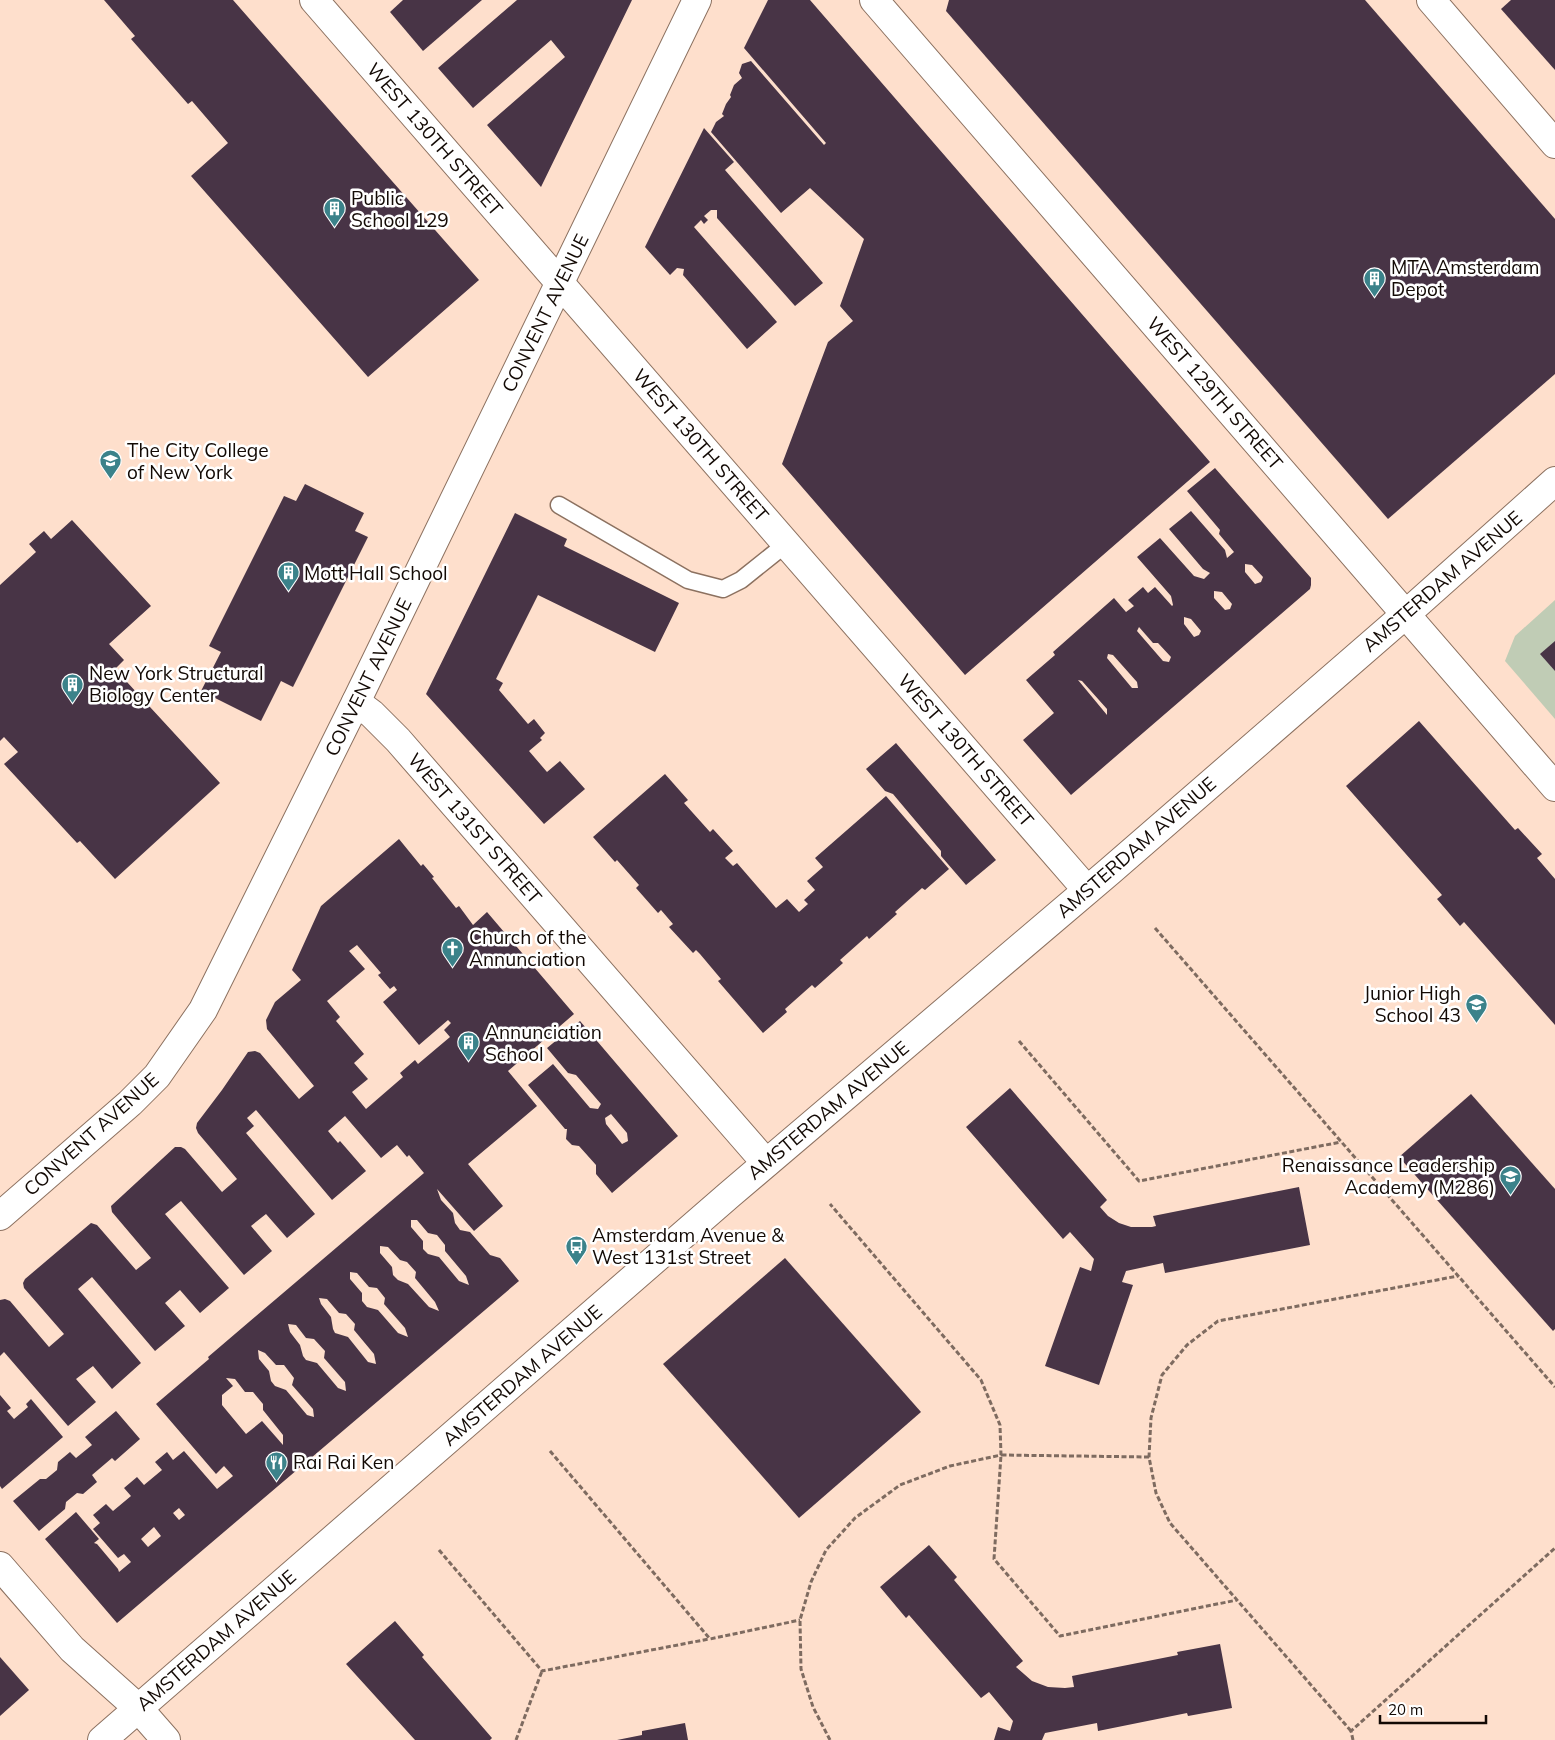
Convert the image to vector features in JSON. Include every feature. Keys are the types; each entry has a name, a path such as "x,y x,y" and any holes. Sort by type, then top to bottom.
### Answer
{"street":[{"name":"WEST 130TH STREET","path":"314,0 1087,890"},
{"name":"CONVENT AVENUE","path":"0,1216 157,1076 203,1010 356,702 697,0"},
{"name":"WEST 129TH STREET","path":"874,0 1555,787"},
{"path":"1431,0 1555,144"},
{"name":"AMSTERDAM AVENUE","path":"102,1740 766,1163 1087,890 1406,614 1555,481"},
{"name":"WEST 131ST STREET","path":"356,702 372,714 398,740 766,1163"},
{"path":"0,1566 72,1649 138,1708 166,1740"}],"lane":[{"path":"559,505 688,580 723,589 741,580 786,544"}],"path":[{"path":"1155,928 1555,1387"},
{"path":"1019,1041 1139,1180 1341,1142"},
{"path":"830,1204 981,1380 1000,1425 1001,1455 994,1559 1060,1636 1237,1600"},
{"path":"1353,1740 1351,1731 1170,1523 1156,1493 1149,1457 1151,1418 1162,1375 1187,1345 1218,1321 1458,1276"},
{"path":"550,1451 710,1639"},
{"path":"830,1740 813,1707 801,1669 800,1620 811,1582 826,1550 855,1518 900,1485 950,1466 1001,1455 1149,1457"},
{"path":"1351,1731 1555,1548"},
{"path":"439,1550 542,1671"},
{"path":"542,1671 800,1620"},
{"path":"516,1740 542,1671"}],"green space":[{"path":"1555,600 1555,719 1505,661 1515,636"}],"building":[{"name":"Public School 129","path":"104,0 233,0 479,280 368,377 191,176 228,143 192,101 188,104 131,39 135,36"},
{"path":"403,0 482,0 423,51 390,12"},
{"path":"517,0 632,0 541,187 487,125 565,57 551,40 473,108 438,68"},
{"path":"768,0 810,0 1210,462 965,675 782,464 828,342 853,321 840,306 864,239 810,188 781,213 711,132 716,122 724,116 722,114 731,97 734,85 742,78 739,73 742,64 751,61 824,145 826,143 744,48"},
{"name":"MTA Amsterdam Depot","path":"949,0 1365,0 1555,219 1555,374 1388,519 946,11"},
{"path":"1511,0 1555,0 1555,70 1501,9"},
{"path":"704,128 734,162 725,170 823,283 795,306 717,218 717,210 711,210 704,216 708,220 704,224 701,220 694,227 777,322 747,349 683,275 684,269 677,268 670,275 645,247"},
{"path":"1215,468 1311,578 1310,589 1071,795 1023,740 1054,713 1026,680 1055,655 1053,652 1114,598 1126,612 1134,606 1128,600 1143,587 1148,593 1155,587 1173,605 1171,596 1137,557 1160,538 1194,576 1204,579 1210,573 1203,569 1169,529 1191,511 1225,550 1227,558 1234,552 1219,534 1220,530 1187,491","holes":["1245,564 1252,565 1263,577 1261,582 1255,584 1245,572","1214,591 1222,592 1232,604 1230,609 1225,610 1214,598","1184,617 1191,619 1201,631 1199,635 1194,637 1184,624","1139,627 1153,643 1158,643 1171,657 1169,662 1163,661 1137,631","1108,654 1113,655 1137,682 1138,688 1132,688 1107,658","1078,680 1082,681 1107,709 1107,715"]},
{"name":"Mott Hall School","path":"305,484 364,513 355,531 368,537 293,687 281,681 261,721 201,691 221,652 209,646 284,496 296,501"},
{"path":"515,513 567,539 564,546 679,603 655,652 538,595 496,679 503,683 499,690 528,724 534,719 545,733 540,738 542,740 529,751 547,772 560,761 585,789 544,824 426,694"},
{"name":"New York Structural Biology Center","path":"72,520 151,606 109,644 124,660 115,669 220,783 115,879 80,841 77,843 4,764 18,752 4,737 0,741 0,585 36,552 29,544 44,531 51,539"},
{"path":"1555,641 1555,671 1540,654"},
{"path":"1419,721 1515,830 1518,828 1542,854 1537,858 1555,879 1555,1025 1464,922 1460,926 1437,899 1442,895 1346,786"},
{"path":"896,743 996,860 966,885 941,856 941,851 893,794 885,791 866,769"},
{"path":"665,774 688,800 684,803 710,832 713,829 733,851 725,858 733,866 737,863 776,908 787,899 799,912 808,904 804,900 815,890 807,881 823,867 815,858 886,796 949,869 925,890 922,888 869,939 867,936 840,960 843,963 815,988 812,985 785,1009 787,1012 763,1033 718,981 721,979 700,954 696,950 693,953 669,927 673,924 661,910 658,913 636,888 639,885 593,837"},
{"path":"399,839 421,866 423,864 456,908 459,906 473,925 487,912 574,1014 508,1071 537,1106 468,1164 503,1206 474,1231 437,1189 441,1200 453,1213 455,1223 460,1230 470,1232 490,1255 500,1258 519,1281 117,1623 45,1539 76,1512 99,1539 94,1543 97,1544 119,1572 131,1562 124,1554 118,1558 93,1529 100,1523 93,1515 106,1504 113,1511 131,1496 124,1488 137,1477 144,1485 162,1470 155,1462 167,1452 173,1460 184,1451 217,1489 233,1476 224,1466 216,1474 156,1404 209,1359 208,1357 424,1173 409,1155 407,1157 397,1145 381,1158 345,1116 328,1131 338,1143 340,1141 366,1171 332,1200 256,1110 247,1118 254,1126 246,1133 315,1214 287,1238 266,1214 251,1226 272,1251 244,1275 181,1201 165,1214 229,1288 200,1313 180,1290 165,1303 185,1326 155,1351 92,1277 78,1289 141,1363 112,1389 93,1366 76,1379 96,1402 68,1426 4,1352 0,1356 0,1300 10,1301 49,1347 64,1334 24,1288 23,1283 25,1279 91,1223 97,1225 136,1270 151,1258 112,1212 111,1206 175,1147 185,1149 222,1192 237,1179 198,1133 196,1128 197,1123 248,1052 255,1051 260,1053 299,1099 314,1086 267,1029 266,1020 275,1002 301,980 292,970 321,906","holes":["357,945 381,973 378,975 390,989 394,986 397,990 383,1002 419,1045 448,1020 451,1023 444,1030 450,1037 418,1064 415,1060 400,1073 403,1077 366,1109 352,1092 368,1079 354,1063 364,1054 336,1021 340,1017 327,1001 365,969 349,951","411,1220 417,1220 428,1233 437,1235 445,1245 445,1251 466,1276 469,1285 459,1281 439,1257 428,1254 423,1249 423,1241 411,1227","380,1246 388,1247 400,1260 407,1262 416,1272 415,1278 435,1302 439,1311 429,1307 408,1284 398,1280 393,1275 392,1267 380,1253","350,1272 357,1273 369,1287 377,1288 385,1298 384,1304 405,1328 408,1337 398,1333 378,1310 367,1307 362,1301 362,1293 350,1279","319,1298 327,1299 339,1313 346,1314 355,1324 354,1330 374,1354 376,1364 368,1362 348,1337 335,1333 331,1317 321,1304","288,1324 296,1325 306,1338 314,1339 325,1351 324,1358 345,1382 346,1391 338,1388 317,1363 306,1360 300,1345 290,1332","258,1350 265,1353 276,1365 284,1365 294,1378 292,1385 313,1409 314,1417 307,1415 286,1390 275,1386 271,1381 269,1371 259,1359","226,1378 235,1379 245,1392 253,1392 263,1404 263,1410 283,1435 283,1445 262,1421 246,1434 222,1405 222,1395 233,1386","179,1508 185,1515 179,1520 173,1513","154,1527 161,1536 148,1547 141,1539"]},
{"path":"580,1021 678,1136 612,1193 596,1174 596,1165 579,1146 572,1145 566,1139 567,1129 528,1085 553,1064 590,1108 598,1109 601,1104 576,1075 568,1073 547,1048","holes":["611,1114 627,1133 628,1141 622,1144 606,1124 605,1118"]},
{"path":"1010,1088 1107,1200 1100,1207 1108,1216 1119,1223 1131,1227 1152,1227 1156,1226 1153,1216 1299,1187 1310,1245 1165,1273 1163,1263 1126,1271 1122,1282 1133,1285 1099,1385 1045,1366 1080,1267 1091,1271 1094,1259 1070,1232 1063,1239 966,1127"},
{"path":"1471,1094 1555,1189 1555,1329 1553,1331 1399,1157"},
{"path":"785,1258 921,1412 799,1518 663,1364"},
{"path":"0,1395 11,1408 7,1411 14,1419 28,1407 26,1404 31,1399 63,1437 2,1489 0,1486"},
{"path":"116,1411 140,1439 115,1461 112,1458 92,1475 97,1482 83,1494 77,1493 66,1502 65,1509 39,1531 13,1501 40,1479 46,1479 57,1470 58,1462 70,1452 76,1458 92,1445 85,1437"},
{"path":"929,1545 957,1577 954,1580 1023,1661 1016,1667 1032,1681 1048,1687 1074,1687 1072,1676 1178,1655 1177,1652 1220,1644 1232,1708 1188,1716 1187,1713 1098,1731 1097,1723 1045,1733 1042,1740 994,1740 998,1727 1010,1731 1013,1721 989,1692 981,1698 909,1615 906,1618 880,1587"},
{"path":"395,1621 424,1655 422,1657 492,1738 490,1740 415,1740 346,1664"},
{"path":"0,1657 29,1690 0,1716"},
{"path":"685,1723 688,1740 617,1740 642,1735 642,1731"}],"place":[{"name":"Public School 129","path":"335,228"},
{"name":"MTA Amsterdam Depot","path":"1375,297"},
{"name":"The City College of New York","path":"111,480"},
{"name":"Mott Hall School","path":"288,592"},
{"name":"New York Structural Biology Center","path":"73,703"},
{"name":"Church of the Annunciation","path":"453,967"},
{"name":"Junior High School 43","path":"1477,1023"},
{"name":"Annunciation School","path":"469,1062"},
{"name":"Renaissance Leadership Academy (M286)","path":"1511,1195"},
{"name":"Amsterdam Avenue & West 131st Street","path":"576,1265"},
{"name":"Rai Rai Ken","path":"277,1481"}]}
